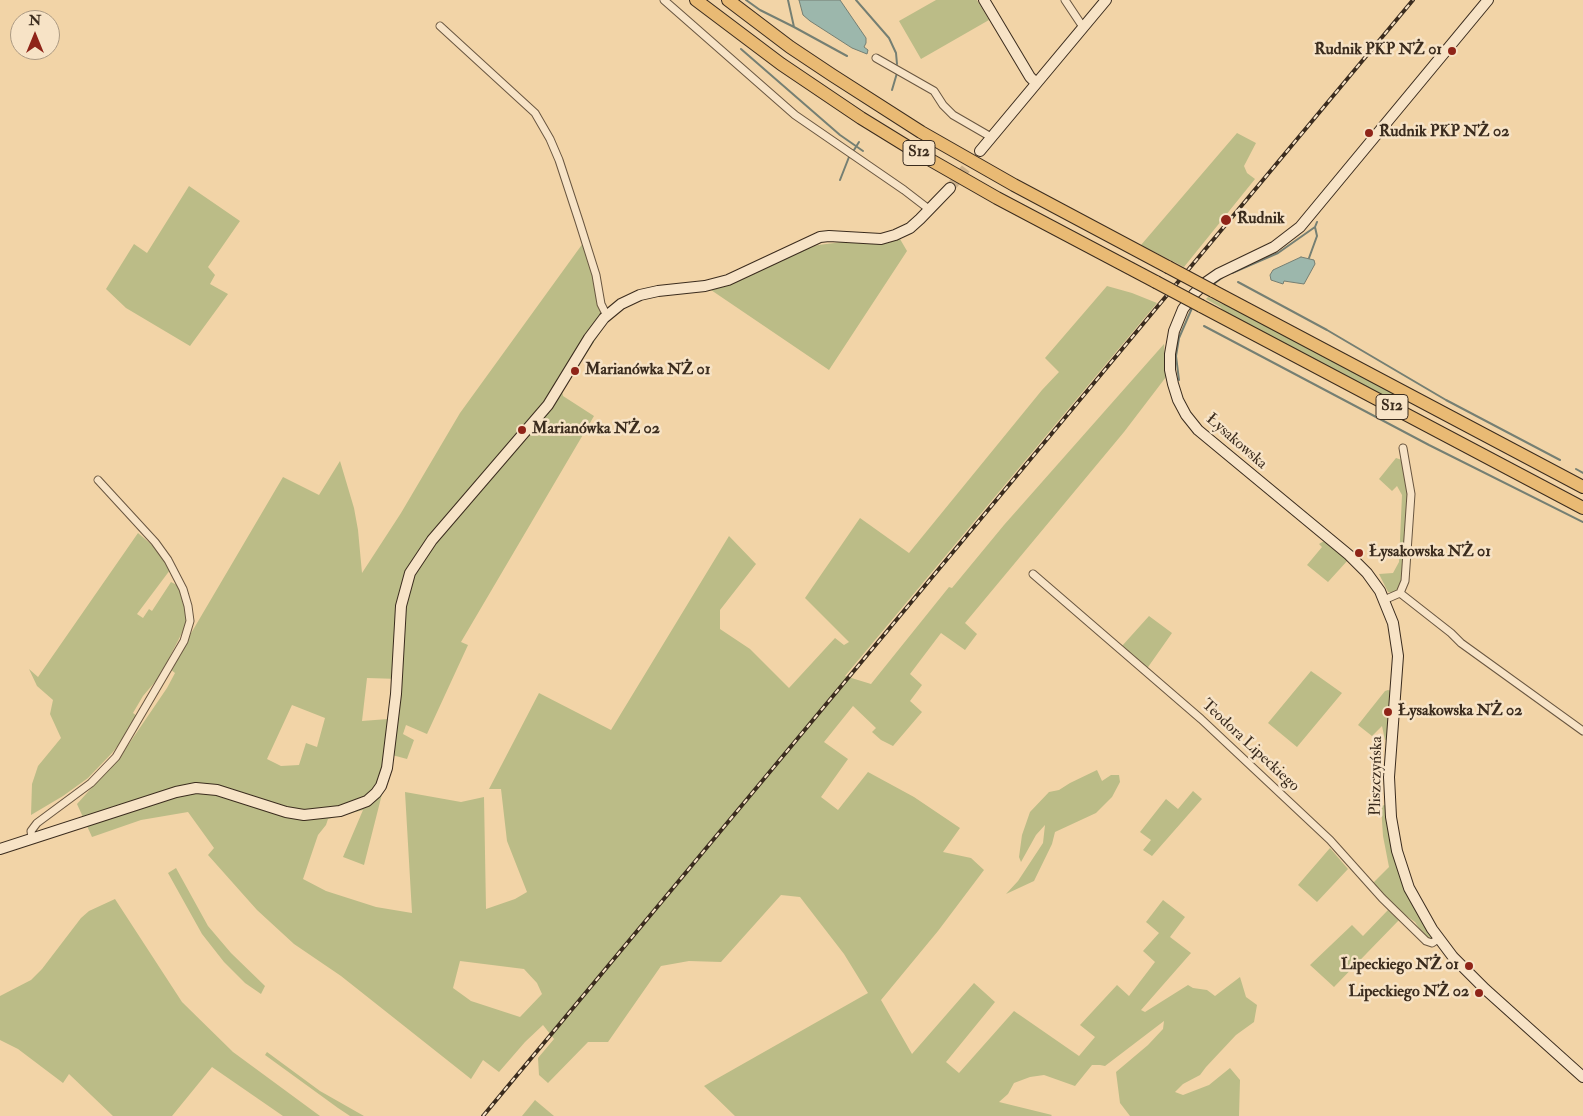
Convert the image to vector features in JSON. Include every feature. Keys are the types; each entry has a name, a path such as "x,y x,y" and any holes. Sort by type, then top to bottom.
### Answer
{"highway":[{"name":"S12","path":"696,0 781,64 898,140 998,198 1583,508"},
{"name":"S12","path":"728,0 825,70 921,132 1014,185 1583,487"}],"street":[{"path":"664,0 795,115 930,210"},
{"path":"984,0 1030,77 1036,83"},
{"path":"1065,0 1083,28"},
{"path":"980,151 1106,0"},
{"name":"Łysakowska","path":"1384,600 1375,584 1356,562 1198,430 1181,406 1171,377 1170,354 1172,337 1178,318 1194,294 1205,283 1218,274 1281,243 1316,210 1488,0"},
{"path":"440,26 535,113 559,160 596,275 603,311 607,316"},
{"path":"876,58 934,91 943,105 953,115 991,137"},
{"path":"0,849 176,792 196,788 217,790 286,812 304,815 329,813 364,803 374,796 383,783 387,768 397,688 401,606 410,573 432,540 545,410 593,332 607,316 626,302 645,294 705,286 728,280 820,237 877,239 892,237 910,228 950,188"},
{"path":"1384,600 1400,592 1405,581 1411,494 1403,448"},
{"path":"32,838 31,831 37,823 91,783 116,757 188,631 190,614 187,600 168,560 155,542 98,480"},
{"name":"Teodora Lipeckiego","path":"1033,574 1208,725 1330,840 1382,898 1426,941 1432,943 1438,939"},
{"path":"1400,592 1451,633 1460,644 1583,731"},
{"name":"Pliszczyńska","path":"1384,600 1395,628 1398,656 1389,799 1392,828 1398,856 1409,888 1438,939 1468,973 1583,1077"}],"green space":[{"path":"936,0 977,0 989,20 921,59 899,21"},
{"path":"1237,133 1256,143 1244,166 1247,173 1255,179 1184,267 1141,245"},
{"path":"189,186 240,221 208,267 215,275 210,284 228,294 190,346 126,308 106,289 134,244 147,253"},
{"path":"586,239 598,274 609,319 562,391 563,396 594,416 461,642 468,645 427,734 406,725 403,734 414,740 407,759 392,755 389,777 382,794 364,865 343,857 363,810 328,819 318,835 303,879 326,891 376,907 412,913 405,792 461,802 484,797 486,909 515,899 527,892 507,841 501,789 489,789 539,693 611,730 729,536 756,564 720,610 720,629 750,649 789,688 835,638 844,645 849,642 805,598 860,518 909,553 1042,390 1059,372 1045,358 1107,286 1157,303 845,676 871,684 949,587 952,588 1004,525 1164,344 1166,377 1124,432 965,623 977,634 965,650 941,633 910,674 922,685 910,701 922,712 893,746 881,740 872,732 876,728 853,706 824,742 848,759 821,797 838,810 868,772 914,797 960,828 943,852 971,858 984,870 938,931 881,1000 912,1054 974,983 995,1002 946,1062 959,1073 1014,1011 1079,1056 1095,1037 1080,1025 1117,985 1129,996 1155,962 1143,951 1159,933 1146,922 1163,900 1185,917 1170,937 1191,953 1141,1010 1145,1012 1188,985 1193,988 1207,990 1215,996 1240,977 1246,997 1257,1005 1254,1022 1236,1035 1200,1075 1183,1084 1175,1092 1183,1095 1209,1085 1230,1068 1240,1080 1239,1116 1130,1116 1120,1103 1116,1072 1148,1045 1163,1029 1164,1021 1105,1066 1092,1065 1075,1086 1044,1075 1030,1077 1014,1083 1008,1094 999,1102 1051,1116 735,1116 704,1086 868,993 844,954 800,897 781,895 721,962 689,961 661,966 608,1042 588,1042 548,1083 539,1075 538,1058 554,1039 543,1025 525,1042 499,1072 483,1060 471,1079 341,976 294,944 257,910 208,855 214,848 188,812 141,820 92,837 77,804 122,754 167,688 175,673 170,669 283,477 319,495 340,461 354,508 362,573 401,513 460,413","holes":["367,678 399,679 397,697 390,697 388,719 362,721","292,705 325,718 317,747 306,743 299,765 281,766 267,759","460,961 524,969 537,983 542,994 520,1017 471,1001 453,988"]},
{"path":"900,239 907,251 829,370 711,290 732,284 799,251 818,245 842,242 870,243"},
{"path":"1208,297 1222,304 1234,307 1410,400 1405,409 1229,316 1220,307 1206,299"},
{"path":"1396,458 1402,460 1408,493 1402,586 1395,593 1388,592 1379,574 1393,573 1399,562 1402,495 1397,486 1392,491 1379,479"},
{"path":"138,533 158,550 170,570 137,614 143,618 149,609 152,611 171,582 177,585 184,599 188,621 160,676 143,696 133,713 137,716 128,733 112,753 88,778 31,815 32,784 38,766 61,738 50,714 53,700 37,686 29,669 38,677"},
{"path":"1324,541 1348,560 1328,582 1307,565 1322,547 1319,544"},
{"path":"1149,616 1172,633 1146,670 1122,646"},
{"path":"1311,671 1342,693 1297,747 1268,723"},
{"path":"1385,691 1391,691 1389,739 1385,740 1382,726 1372,736 1358,725"},
{"path":"1097,770 1102,781 1111,775 1119,775 1120,782 1112,797 1096,813 1055,832 1052,844 1034,881 1006,894 1018,881 1043,843 1045,825 1036,835 1021,862 1019,857 1022,835 1030,812 1049,792 1059,790"},
{"path":"1193,791 1202,799 1152,856 1143,850 1151,840 1140,832 1166,799 1178,809"},
{"path":"1385,805 1389,829 1432,938 1429,939 1424,936 1415,922 1398,910 1372,884 1389,867 1383,836 1381,806"},
{"path":"1330,848 1348,869 1317,902 1298,885"},
{"path":"176,868 208,926 231,953 265,986 261,994 245,983 224,962 202,934 168,873"},
{"path":"115,899 182,1002 233,1052 320,1116 283,1116 212,1067 172,1116 113,1116 69,1074 63,1083 18,1049 0,1040 0,996 31,980 42,969 81,918 89,911"},
{"path":"1388,910 1399,920 1334,987 1310,965 1352,925 1363,936"},
{"path":"267,1052 320,1091 364,1116 350,1116 265,1055"},
{"path":"535,1100 554,1116 522,1116"}],"shaded area":[{"path":"799,0 840,0 866,38 864,47 868,50 867,54 852,48 810,21 803,15"},
{"path":"1301,257 1314,260 1315,264 1304,284 1284,281 1283,284 1271,280 1270,275 1273,270"}],"waterway":[{"path":"746,0 760,10 847,56"},
{"path":"788,0 794,27"},
{"path":"856,0 889,38 896,53 897,64"},
{"path":"741,49 840,135 863,151"},
{"path":"892,90 897,73"},
{"path":"854,150 859,142"},
{"path":"840,180 849,157"},
{"path":"1309,258 1317,236 1315,227 1317,222"},
{"path":"1232,273 1278,253 1315,227"},
{"path":"1211,286 1223,277"},
{"path":"1238,282 1327,330 1446,400 1560,460"},
{"path":"1179,380 1176,356 1179,338 1192,308"},
{"path":"1204,326 1429,445 1583,522"},
{"path":"1576,469 1583,473"}],"tunnel":[{"path":"950,188 980,151"}],"railway":[{"path":"483,1116 1413,0"}],"place":[{"name":"Rudnik PKP NŻ 01","path":"1452,51"},
{"name":"Rudnik PKP NŻ 02","path":"1369,133"},
{"name":"Rudnik","path":"1226,220"},
{"name":"Marianówka NŻ 01","path":"575,371"},
{"name":"Marianówka NŻ 02","path":"522,430"},
{"name":"Łysakowska NŻ 01","path":"1359,553"},
{"name":"Łysakowska NŻ 02","path":"1388,712"},
{"name":"Lipeckiego NŻ 01","path":"1469,966"},
{"name":"Lipeckiego NŻ 02","path":"1479,993"}]}
